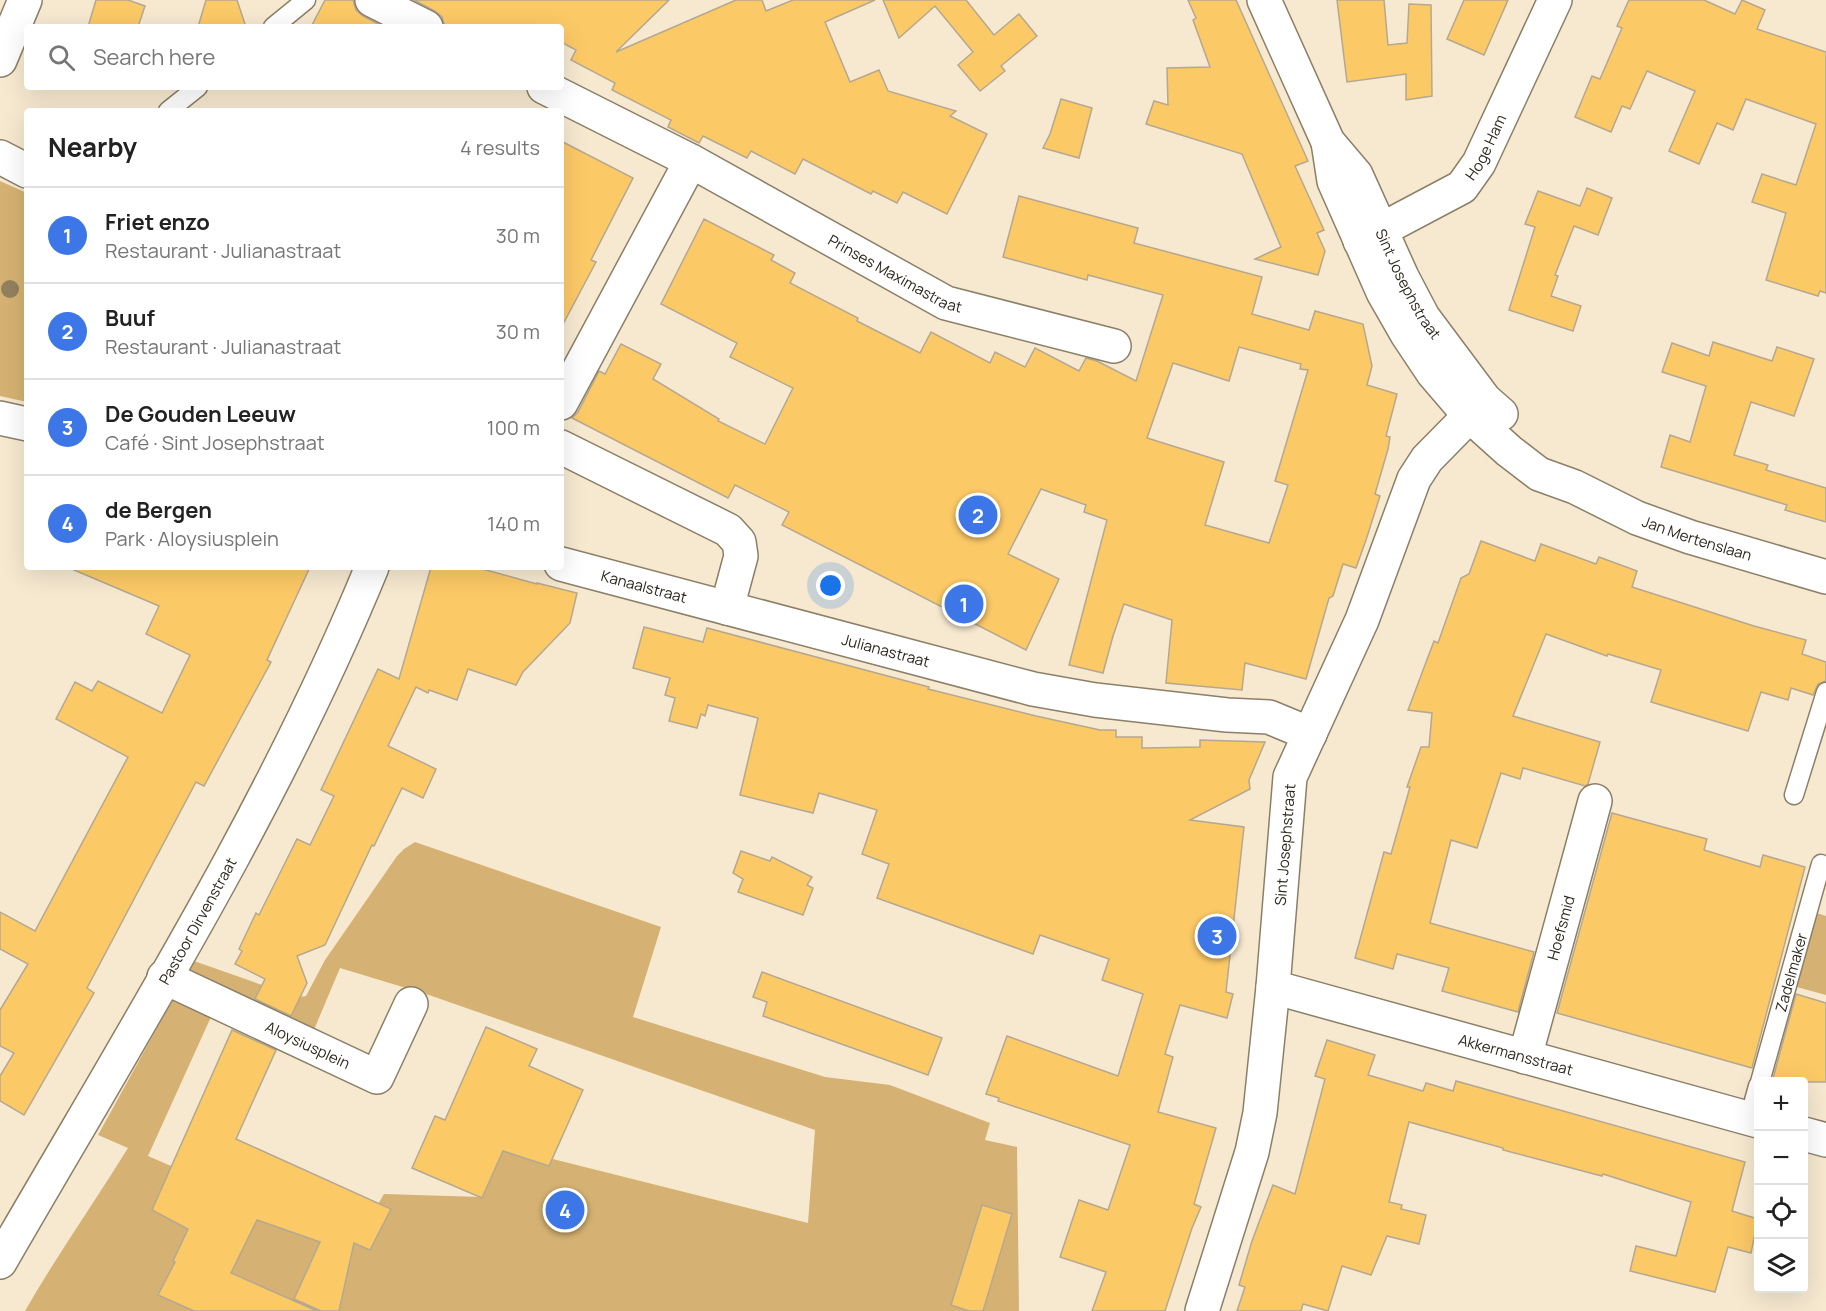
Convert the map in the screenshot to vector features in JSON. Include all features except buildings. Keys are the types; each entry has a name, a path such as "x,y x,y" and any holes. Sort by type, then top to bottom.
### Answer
{"street":[{"path":"0,60 25,0"},
{"path":"372,0 420,24"},
{"name":"Sint Josephstraat","path":"1202,1311 1251,1152 1260,1113 1290,777 1362,620 1414,479 1427,459 1477,407 1433,373 1383,292 1356,175 1328,142 1264,0"},
{"name":"Hoge Ham","path":"1370,236 1462,188 1479,163 1556,0"},
{"name":"Prinses Maximastraat","path":"550,90 691,161 946,303 1114,346"},
{"path":"0,157 24,169"},
{"path":"564,397 691,161"},
{"name":"Jan Mertenslaan","path":"1477,407 1547,453 1575,488 1637,518 1690,537 1826,577"},
{"path":"0,418 24,423"},
{"path":"564,448 728,530 739,542 741,556 726,608"},
{"name":"Kanaalstraat","path":"564,565 726,608"},
{"name":"Pastoor Dirvenstraat","path":"0,1262 239,848 343,637 371,570"},
{"name":"Julianastraat","path":"726,608 1033,689 1095,700 1227,715 1269,717 1310,734"},
{"name":"Hoefsmid","path":"1525,1057 1595,801"},
{"name":"Aloysiusplein","path":"164,977 377,1077 411,1004"},
{"name":"Akkermansstraat","path":"1273,987 1754,1120"},
{"path":"1808,1135 1826,1140"}],"lane":[{"path":"277,24 306,0"},
{"path":"172,108 194,90"},
{"path":"1794,795 1826,692"},
{"name":"Zadelmaker","path":"1761,1077 1821,864"}],"shaded area":[{"path":"0,181 24,192 24,401 0,396"},
{"path":"415,842 661,927 633,1017 825,1077 890,1085 990,1123 985,1140 1017,1147 1019,1311 25,1311 128,1148 98,1135 194,961 299,997 306,996 325,960 404,849","holes":["340,968 429,995 815,1130 808,1223 505,1147 482,1197 384,1194 354,1245 148,1156 215,1008 308,1044"]},
{"path":"1813,912 1826,916 1826,995 1793,986"}],"place":[{"name":"Buuf","path":"978,515"},
{"name":"Friet enzo","path":"964,604"},
{"name":"De Gouden Leeuw","path":"1217,936"},
{"name":"de Bergen","path":"565,1210"}]}
